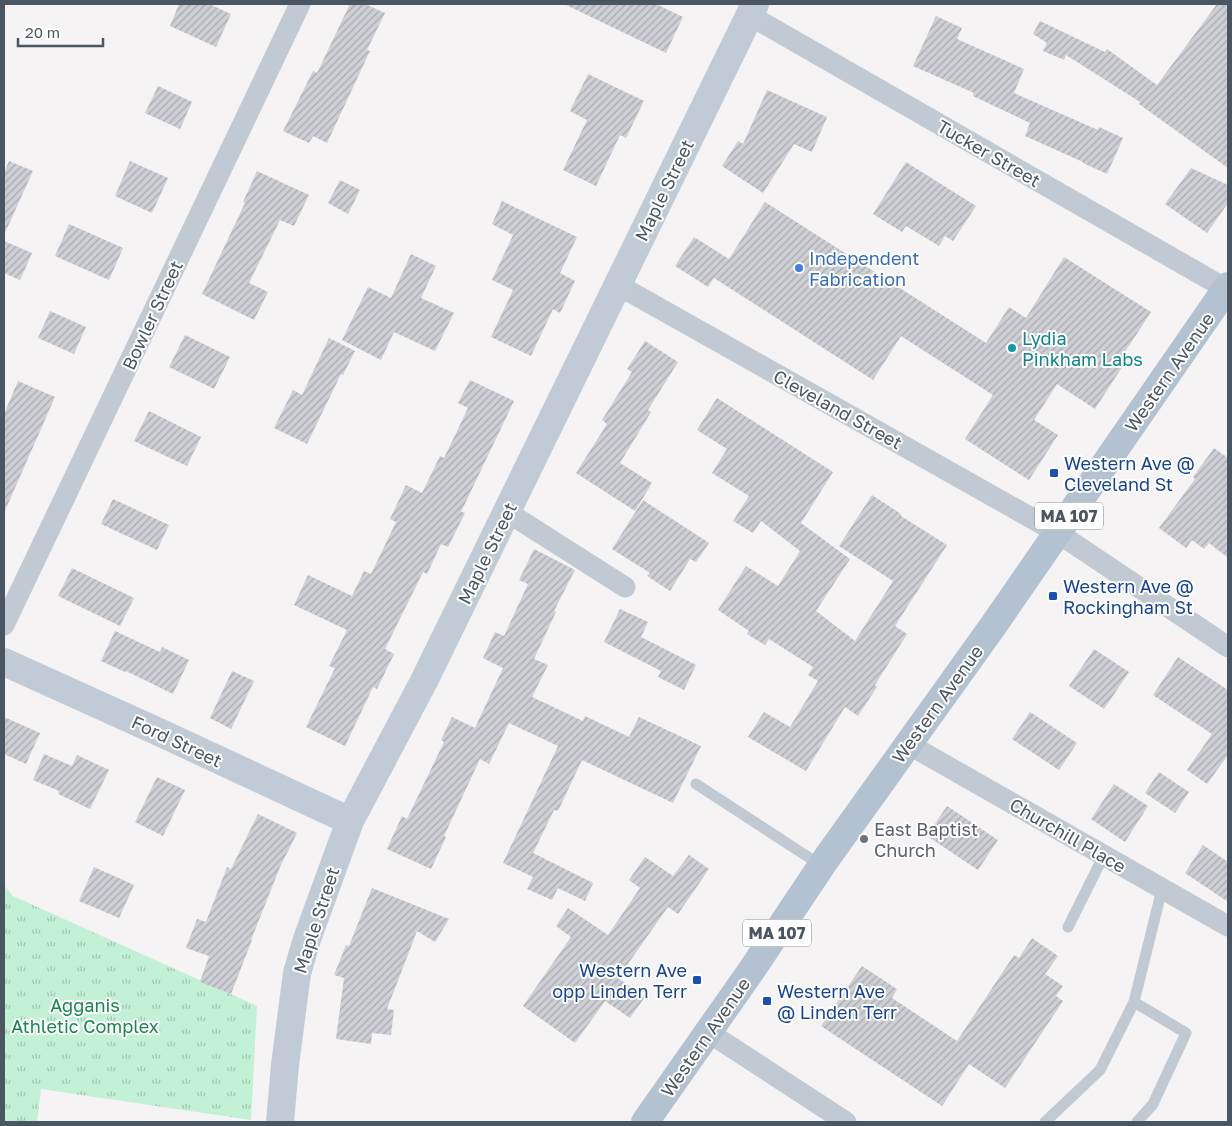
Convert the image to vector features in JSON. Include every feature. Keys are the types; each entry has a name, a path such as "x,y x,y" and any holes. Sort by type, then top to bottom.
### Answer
{"main road":[{"name":"Western Avenue","path":"645,1122 822,866 1228,289"}],"street":[{"name":"Bowler Street","path":"4,625 300,4"},
{"name":"Maple Street","path":"280,1122 287,1047 297,973 307,939 350,821 424,681 752,10"},
{"name":"Tucker Street","path":"752,10 1228,289"},
{"name":"Cleveland Street","path":"618,285 1058,533 1228,647"},
{"path":"507,512 625,587"},
{"name":"Ford Street","path":"4,662 350,821"},
{"name":"Churchill Place","path":"908,744 1228,926"},
{"path":"708,1032 846,1122"}],"lane":[{"path":"696,784 822,866"},
{"path":"1068,927 1104,855"},
{"path":"1045,1122 1100,1070 1134,1002 1162,888"},
{"path":"1134,1002 1186,1033 1153,1104 1137,1122"}],"green space":[{"name":"Agganis Athletic Complex","path":"4,885 13,896 257,1006 251,1120 41,1089 37,1122 4,1122"}],"building":[{"path":"179,4 209,4 231,14 216,47 170,26"},
{"path":"350,4 365,4 385,13 367,50 370,51 327,143 313,136 309,143 283,131 313,71 317,73"},
{"path":"564,4 656,4 683,17 666,53"},
{"path":"1217,4 1228,4 1228,168 1139,104 1140,102 1066,55 1064,60 1043,51 1047,43 1033,34 1040,21 1105,52 1107,49 1157,85"},
{"path":"936,16 962,28 957,39 1024,69 1014,93 1098,130 1099,127 1123,138 1107,174 1025,136 1030,123 973,96 974,93 913,66"},
{"path":"588,74 644,101 626,138 620,135 596,186 563,170 587,120 570,111"},
{"path":"158,86 192,102 180,129 145,113"},
{"path":"767,90 827,117 812,152 794,144 763,193 722,166 738,141 743,144"},
{"path":"9,161 33,171 4,235 4,173"},
{"path":"130,161 168,178 152,213 115,196"},
{"path":"906,162 976,206 953,241 945,236 939,246 906,226 902,232 873,214"},
{"path":"1191,168 1228,185 1228,203 1207,233 1165,204"},
{"path":"257,171 309,195 294,226 280,220 249,283 268,292 254,320 202,294 245,203 243,202"},
{"path":"340,180 360,190 348,214 328,203"},
{"path":"502,201 577,237 560,273 575,281 560,313 553,309 531,356 491,337 513,290 492,280 513,235 492,224"},
{"name":"Lydia Pinkham Labs","path":"765,202 986,343 1009,307 1026,318 1064,257 1151,312 1121,358 1126,361 1095,409 1057,384 1034,420 1058,435 1029,480 965,439 993,395 901,336 873,380 714,278 708,287 675,266 694,237 729,259"},
{"path":"69,224 123,248 109,280 55,256"},
{"path":"4,241 32,253 20,280 4,273"},
{"path":"411,254 436,266 421,298 454,313 435,351 394,332 381,360 342,340 368,287 391,298"},
{"path":"50,311 86,327 74,354 38,338"},
{"path":"185,335 230,357 214,389 169,367"},
{"path":"329,338 355,351 343,375 341,374 307,444 274,428 293,390 302,395"},
{"path":"645,341 678,362 648,410 651,412 620,463 652,483 635,511 576,473 607,424 602,420 632,372 627,369"},
{"path":"470,380 514,401 461,512 465,513 448,547 441,544 427,574 423,572 385,649 394,654 377,689 373,687 345,746 306,727 335,668 329,666 347,630 294,605 308,575 352,596 364,571 371,574 396,522 390,519 406,485 422,493 440,456 444,458 468,408 458,403"},
{"path":"18,381 55,397 4,513 4,414"},
{"path":"717,398 833,472 801,523 850,559 816,611 855,641 893,581 839,546 872,495 947,545 895,626 907,634 875,685 877,687 858,716 845,707 806,771 748,737 764,712 790,727 818,681 808,675 813,667 769,639 765,645 747,634 749,631 718,610 746,566 778,586 800,551 761,521 753,533 733,521 749,496 712,473 727,449 697,430"},
{"path":"149,411 201,437 187,466 134,441"},
{"path":"1214,448 1228,458 1228,558 1209,543 1204,549 1192,540 1186,548 1159,528 1195,479 1193,477"},
{"path":"113,499 169,525 157,550 101,524"},
{"path":"643,500 709,543 696,562 690,559 670,591 647,576 650,573 612,549"},
{"path":"534,549 575,570 554,611 556,612 534,659 548,665 532,697 583,721 585,716 629,737 639,717 701,746 673,803 582,760 558,811 554,810 533,853 593,883 585,901 558,888 552,900 527,889 533,877 503,863 558,746 509,723 489,764 480,759 444,836 446,837 431,869 387,849 402,816 407,819 444,742 441,740 452,717 475,728 503,668 483,658 495,632 504,636 528,584 519,580"},
{"path":"72,568 134,598 120,626 58,596"},
{"path":"620,609 648,622 641,637 696,665 684,690 658,677 661,671 604,642"},
{"path":"115,631 160,652 162,647 189,660 173,694 101,661"},
{"path":"1094,649 1129,672 1104,709 1069,686"},
{"path":"1178,657 1228,690 1228,755 1207,784 1187,770 1212,734 1153,695"},
{"path":"232,671 254,681 231,729 210,718"},
{"path":"1030,712 1077,743 1059,770 1012,739"},
{"path":"4,717 40,733 26,764 4,754"},
{"path":"44,754 72,766 77,755 109,770 90,809 58,794 59,791 33,780"},
{"path":"1159,772 1189,792 1175,813 1145,793"},
{"path":"157,777 185,790 163,836 135,822"},
{"path":"1114,784 1148,806 1125,842 1091,819"},
{"path":"947,806 998,840 978,870 927,836"},
{"path":"258,814 297,833 280,867 231,994 200,982 209,956 186,948 197,919 206,922 227,867 231,869"},
{"path":"1203,845 1228,862 1228,902 1185,873"},
{"path":"689,855 709,869 678,914 668,907 618,978 645,997 630,1018 605,1001 575,1043 523,1006 571,937 556,926 568,908 608,935 640,888 629,880 645,857 673,876"},
{"path":"94,867 134,885 119,918 79,901"},
{"path":"372,888 449,919 435,942 417,931 387,1009 394,1010 391,1035 372,1033 371,1044 336,1039 344,978 334,975 346,945 349,946"},
{"path":"1032,938 1058,956 1045,974 1063,986 1056,996 1063,1001 1005,1088 969,1064 942,1106 821,1026 862,966 897,989 892,998 957,1041 1014,955 1019,958"}],"place":[{"name":"Independent Fabrication","path":"799,268"},
{"name":"Lydia Pinkham Labs","path":"1012,348"},
{"name":"Western Ave @ Cleveland St","path":"1054,473"},
{"name":"Western Ave @ Rockingham St","path":"1053,596"},
{"name":"East Baptist Church","path":"864,839"},
{"name":"Western Ave opp Linden Terr","path":"697,980"},
{"name":"Western Ave @ Linden Terr","path":"767,1001"}]}
